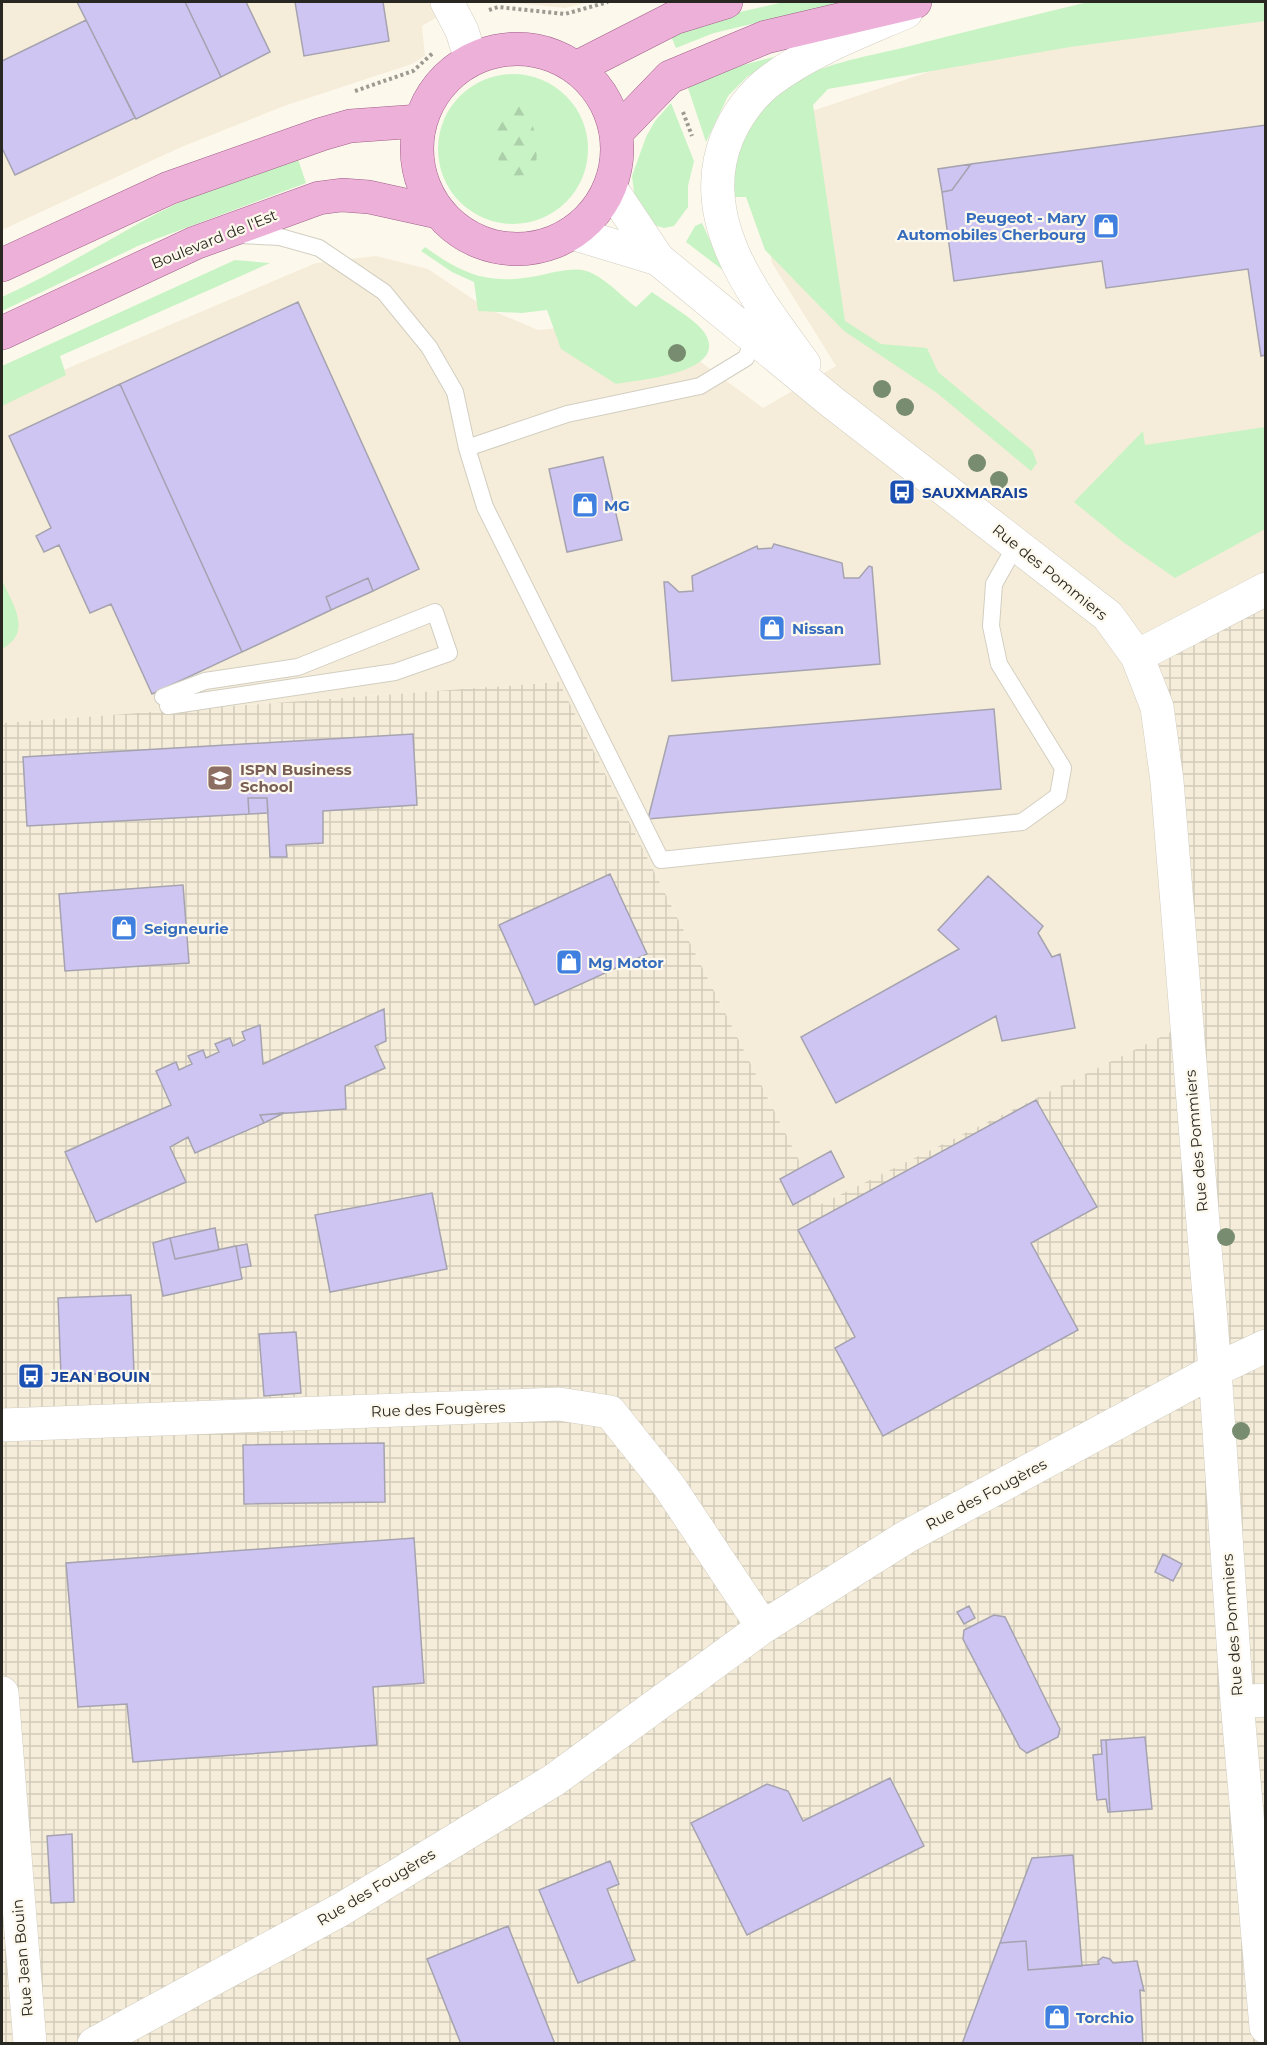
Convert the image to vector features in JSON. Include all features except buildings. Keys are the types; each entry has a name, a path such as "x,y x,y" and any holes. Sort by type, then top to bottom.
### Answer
{"main road":[{"path":"576,68 674,18 726,2"},
{"path":"616,133 670,77 766,37 915,2"},
{"path":"525,49 552,55 576,68 595,86 604,101 616,133 617,160 610,187 595,213 572,233 545,246 516,250 486,246 459,232 437,212 421,184 415,152 420,121 437,88 449,75 471,59 498,50 525,49"},
{"path":"2,265 168,188 322,134 350,126 420,121"},
{"name":"Boulevard de l'Est","path":"2,333 195,243 319,198 342,195 380,199 437,212"}],"street":[{"path":"447,2 462,31 471,59"},
{"name":"Rue des Pommiers","path":"832,402 753,293 734,254 719,212 717,182 721,152 732,127 748,102 770,81 807,57 928,2"},
{"name":"Rue des Pommiers","path":"610,187 658,259 832,402 1108,616 1137,656 1157,707 1167,781 1215,1370 1252,1701 1266,2027"},
{"name":"Rue des Pommiers","path":"572,233 658,259"},
{"path":"1137,656 1266,589"},
{"name":"Rue des Fougères","path":"94,2043 342,1909 554,1780 763,1627 906,1537 1215,1370 1266,1346"},
{"name":"Rue des Fougères","path":"2,1425 559,1404 610,1413 669,1486 763,1627"},
{"name":"Rue Jean Bouin","path":"2,1694 30,2043"}],"lane":[{"path":"221,234 280,237 318,248 384,292 429,347 455,392 467,448 485,507 662,860 1022,822 1058,796 1063,768 999,664 991,626 994,584 1017,545"},
{"path":"467,448 567,414 700,386 746,358 754,338"},
{"path":"435,612 449,654 395,672 165,702 205,681 298,667 435,612"}],"path":[{"path":"488,11 498,8 565,14 608,2"},
{"path":"681,108 692,137"}],"shaded area":[{"path":"2,2 462,2 422,26 425,56 412,64 284,106 179,148 2,230"},
{"path":"505,2 589,2 565,8"},
{"path":"1265,7 1265,589 1187,1024 821,1204 559,682 2,723 2,396 316,263 376,256 428,269 486,308 538,330 644,320 763,408 836,366 772,263 760,196 803,114 976,56"},
{"path":"1265,589 1265,2043 2,2044 2,723 559,682 821,1204 1187,1024 1137,656"}],"green space":[{"path":"784,2 844,2 714,33 676,48 671,36 697,22"},
{"path":"1088,2 1265,2 1265,21 1070,47 828,89 813,105 845,321 881,344 927,348 938,372 1032,450 1037,463 1031,471 937,393 844,331 765,250 746,197 735,197 734,182 740,151 754,120 774,95 799,78 842,62"},
{"path":"781,55 747,77 728,96 706,142 688,88 720,71"},
{"path":"513,74 542,80 566,96 582,120 588,149 582,178 566,202 542,218 513,224 484,218 460,202 444,178 438,149 444,120 460,96 484,80"},
{"path":"516,103 528,116 535,132 536,167 529,175 513,176 502,165 498,157 494,113 503,105"},
{"path":"671,103 694,161 688,186 688,207 674,226 664,228 653,225 635,200 632,176 646,137 655,121"},
{"path":"298,159 306,183 140,245 2,311 2,297 60,268 173,205 208,190"},
{"path":"702,223 724,271 686,242 695,226"},
{"path":"425,247 452,265 490,278 520,278 565,270 582,270 603,280 636,307 652,292 700,327 709,346 705,357 679,372 616,384 561,349 547,310 522,313 478,311 474,282 452,272 421,251"},
{"path":"235,260 270,263 60,356 66,375 2,406 2,366"},
{"path":"1265,427 1265,529 1175,578 1123,542 1074,502 1143,431 1145,445"},
{"path":"2,580 15,608 19,626 17,635 2,649"}],"place":[{"name":"Peugeot - Mary Automobiles Cherbourg","path":"1106,226"},
{"name":"SAUXMARAIS","path":"902,492"},
{"name":"MG","path":"585,505"},
{"name":"Nissan","path":"772,628"},
{"name":"ISPN Business School","path":"220,778"},
{"name":"Seigneurie","path":"124,928"},
{"name":"Mg Motor","path":"569,962"},
{"name":"JEAN BOUIN","path":"31,1376"},
{"name":"Torchio","path":"1057,2017"}]}
